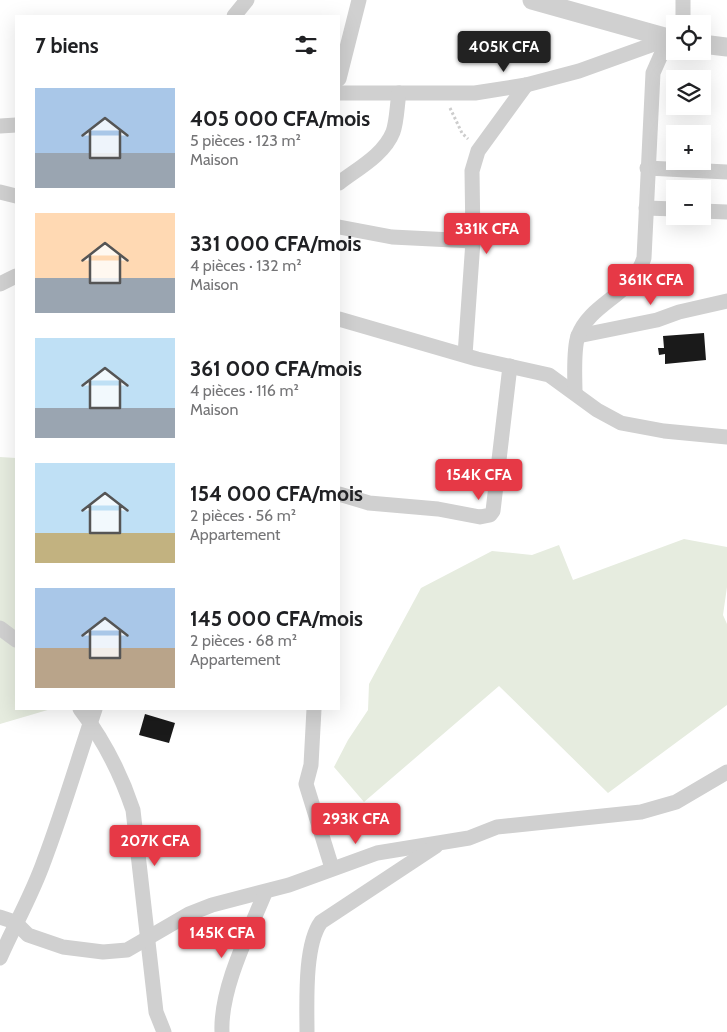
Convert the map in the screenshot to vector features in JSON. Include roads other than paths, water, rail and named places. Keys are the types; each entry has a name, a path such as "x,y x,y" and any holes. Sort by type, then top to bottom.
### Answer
{"street":[{"path":"235,15 247,0"},
{"path":"340,75 359,0"},
{"path":"532,0 666,39"},
{"path":"683,0 683,15"},
{"path":"340,92 475,93 526,85 579,71 666,42"},
{"path":"711,45 727,47"},
{"path":"575,393 578,336 596,310 628,285 640,270 644,258 653,74 666,49"},
{"path":"465,356 473,241 472,170 478,151 526,85"},
{"path":"340,182 367,162 389,140 394,130 399,93"},
{"path":"0,126 15,125"},
{"path":"647,168 727,172"},
{"path":"0,192 15,196"},
{"path":"646,208 666,209"},
{"path":"711,211 727,212"},
{"path":"340,227 392,237 473,241"},
{"path":"0,284 15,276"},
{"path":"578,336 658,320 678,312 727,301"},
{"path":"340,319 465,356 549,375 597,410 621,422 664,431 727,437"},
{"path":"340,494 369,503 438,509 480,517 490,515 493,511 510,366"},
{"path":"0,628 15,639"},
{"path":"82,710 93,716 124,784 133,810 156,1012 164,1032"},
{"path":"314,710 311,766 306,784 332,868"},
{"path":"0,958 16,922 31,895 45,861 93,716"},
{"path":"0,917 16,922 28,935 63,947 103,952 127,950 189,914 212,905 265,893 377,853 469,838 497,827 641,812 676,802 727,772"},
{"path":"306,1032 310,953 318,927 322,922 442,842"},
{"path":"222,1032 222,1012 237,961 265,893"}]}
